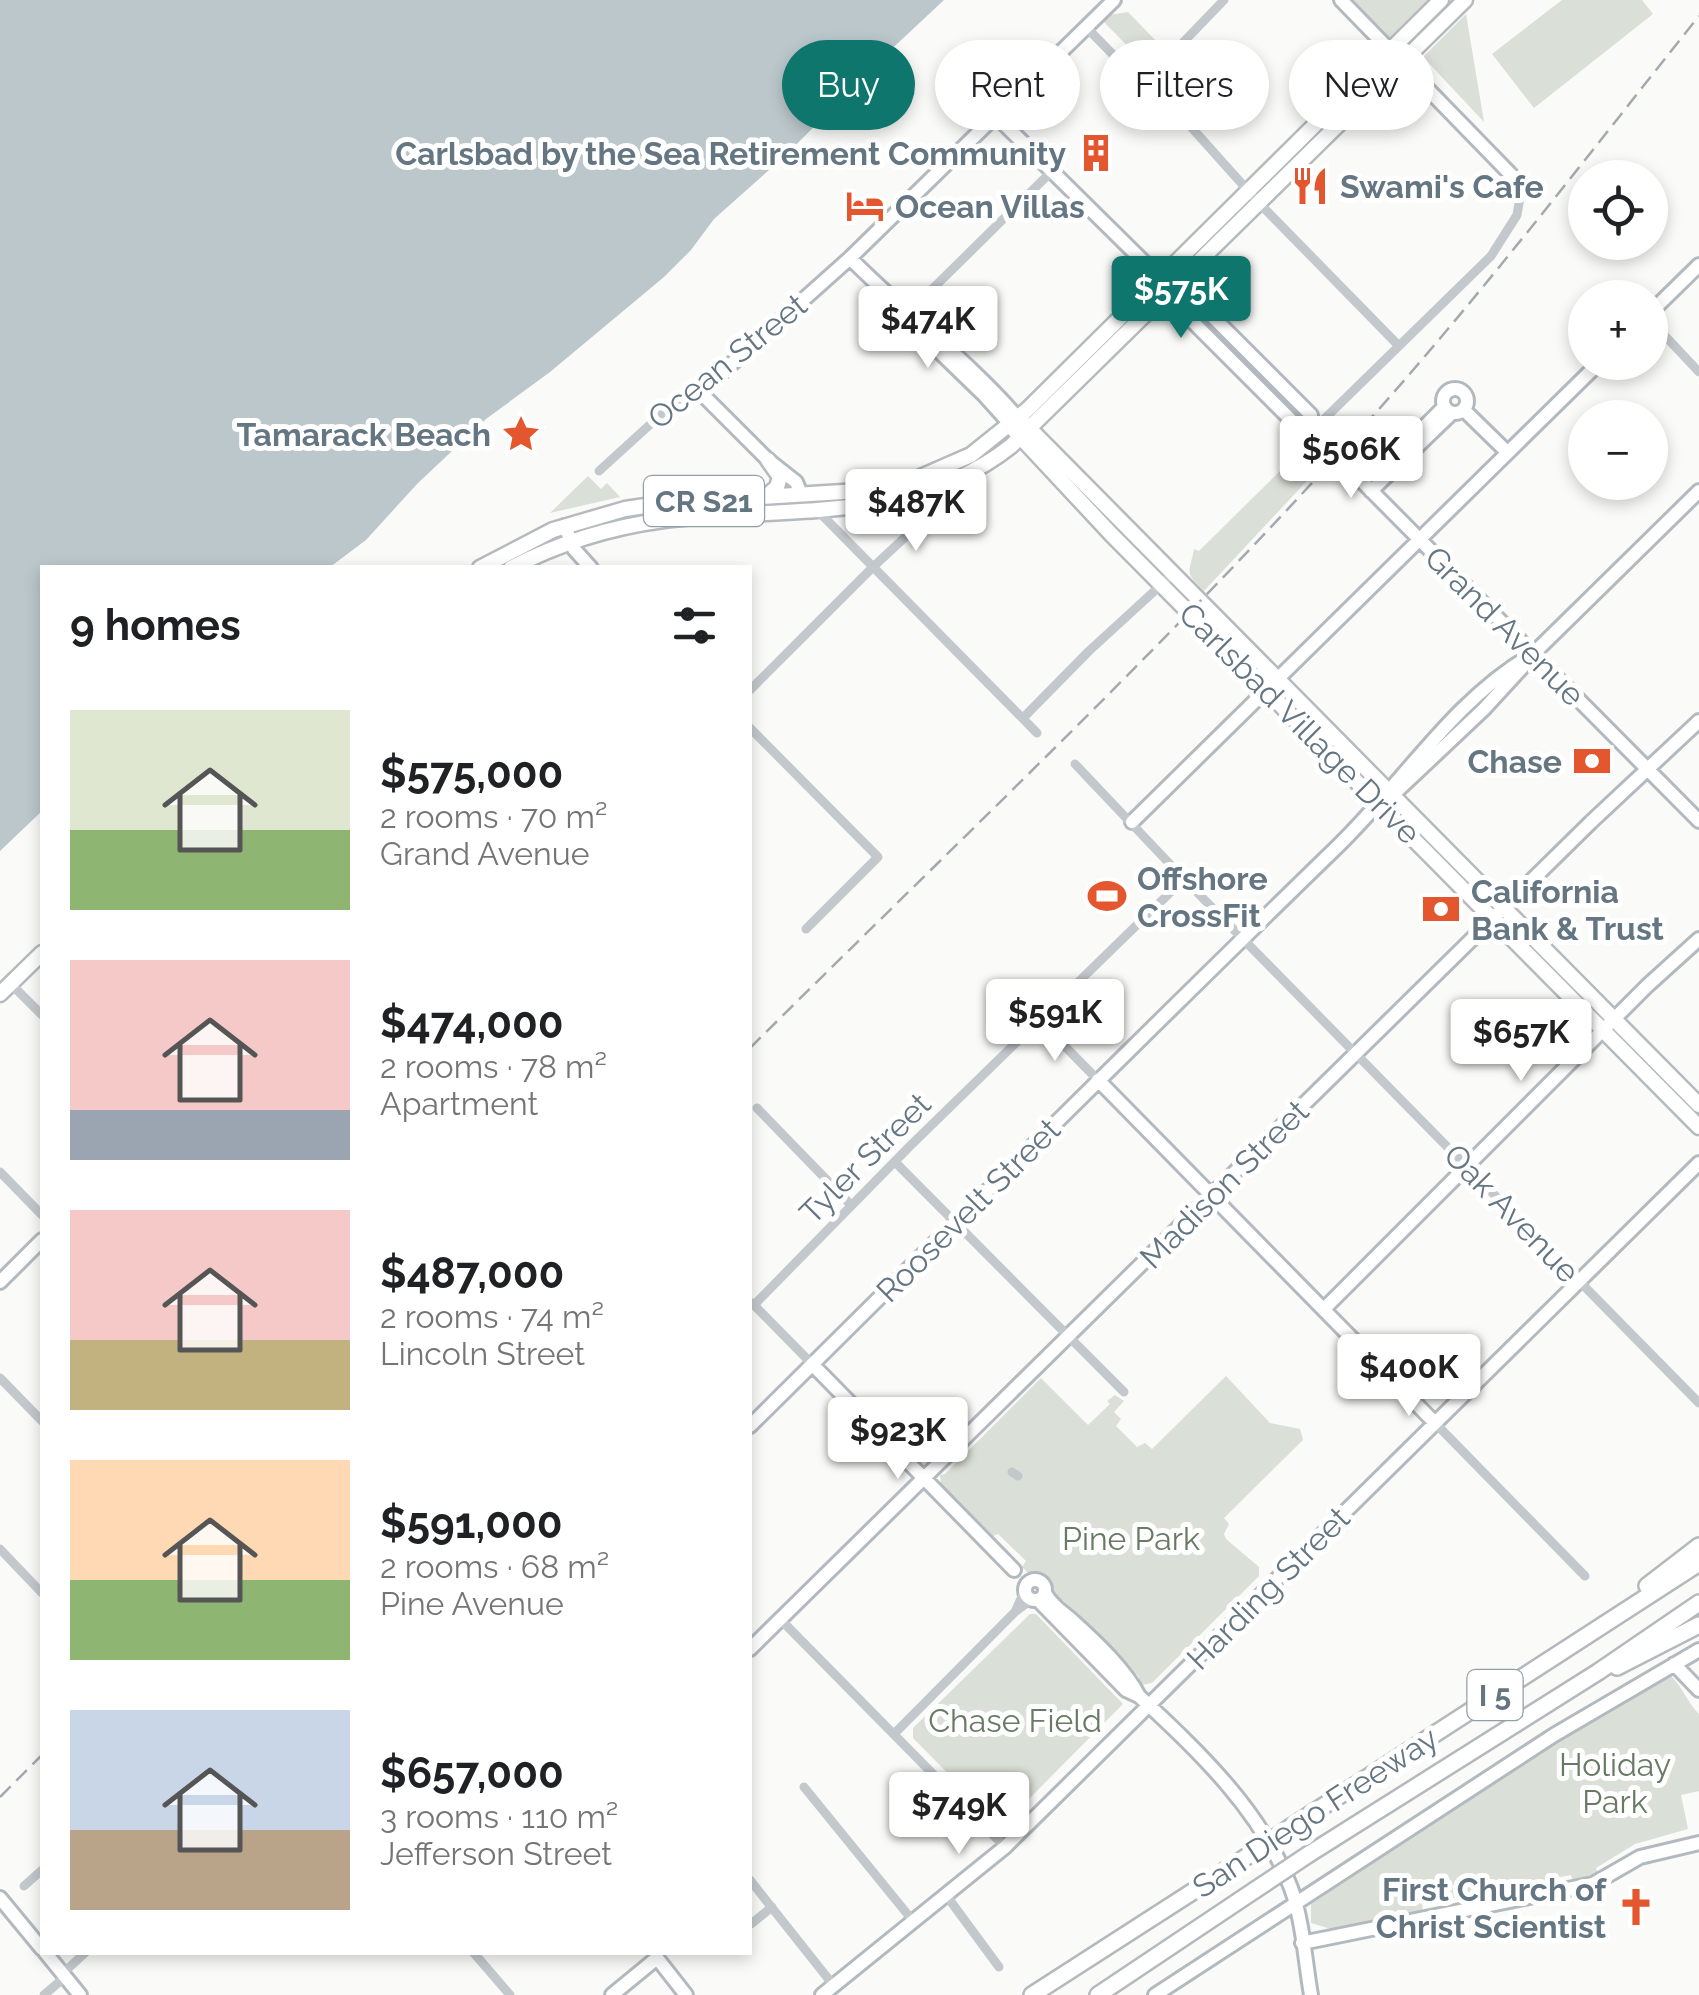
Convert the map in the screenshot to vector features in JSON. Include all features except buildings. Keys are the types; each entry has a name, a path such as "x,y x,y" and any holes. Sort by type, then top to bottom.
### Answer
{"highway":[{"path":"1554,1656 1699,1546"},
{"name":"San Diego Freeway","path":"1032,1995 1699,1563"},
{"name":"San Diego Freeway","path":"1098,1995 1699,1603"},
{"path":"1598,1672 1623,1665 1699,1625"}],"main road":[{"name":"CR S21","path":"1409,40 1442,0"},
{"name":"CR S21","path":"1416,40 1465,0"},
{"name":"CR S21","path":"518,565 570,542 649,522 904,499 976,472 1323,130"},
{"name":"CR S21","path":"485,565 515,547 565,526 644,506 863,491 908,483 951,466 1019,427"},
{"name":"Carlsbad Village Drive","path":"1019,427 1609,1025 1699,1127"},
{"path":"766,496 777,487 780,476 768,460"},
{"path":"816,508 863,491"},
{"path":"758,513 794,504 801,494"},
{"path":"6,989 40,955"},
{"name":"Carlsbad Village Drive","path":"1609,1025 1699,1104"}],"street":[{"name":"Ocean Street","path":"1073,40 1114,0"},
{"path":"1185,40 1224,0"},
{"path":"1341,0 1380,40"},
{"path":"1086,27 1100,41"},
{"path":"1312,431 1491,256 1517,215 1522,186 1434,95"},
{"name":"Ocean Street","path":"599,472 678,400 700,392 850,258 982,130"},
{"name":"Grand Avenue","path":"1010,130 1166,284 1173,302 1226,357 1298,428 1312,431 1699,821"},
{"path":"1192,130 1399,346"},
{"path":"907,314 1052,171"},
{"name":"Carlsbad Village Drive","path":"850,258 907,314 944,343 1019,427"},
{"path":"1668,297 1699,265"},
{"path":"1668,337 1699,372"},
{"path":"1132,822 1581,380"},
{"path":"700,392 768,460 796,482 801,494"},
{"path":"1369,488 1453,410 1507,452"},
{"path":"752,688 976,472"},
{"name":"Roosevelt Street","path":"752,1424 1385,799 1412,764 1463,712 1513,666 1533,654 1699,491"},
{"path":"816,508 1037,733"},
{"path":"565,526 570,542 589,565"},
{"path":"1023,718 1168,579"},
{"name":"Madison Street","path":"752,1647 1699,721"},
{"path":"752,730 878,857 806,929"},
{"name":"Oak Avenue","path":"1074,764 1699,1402"},
{"name":"Tyler Street","path":"752,1303 1184,880"},
{"path":"1324,1309 1699,938"},
{"path":"6,989 40,1014"},
{"path":"1039,1020 1585,1576"},
{"path":"757,1108 851,1205"},
{"path":"895,1162 1124,1392"},
{"name":"Harding Street","path":"828,1990 1005,1847 1144,1700 1436,1423 1699,1163"},
{"path":"0,1172 40,1213"},
{"path":"0,1282 40,1242"},
{"path":"752,1303 1126,1690 1144,1700 1234,1791 1261,1826 1295,1904 1310,1995"},
{"path":"0,1378 40,1418"},
{"path":"0,1549 40,1590"},
{"path":"894,1734 1032,1592"},
{"path":"781,1620 1005,1847"},
{"path":"1155,1995 1554,1734 1699,1650"},
{"path":"1674,1664 1699,1690"},
{"path":"804,1787 913,1921"},
{"path":"1302,1943 1593,1884 1640,1858 1699,1842"},
{"path":"24,1886 40,1872"},
{"path":"752,1882 828,1990"},
{"path":"946,1896 999,1967"},
{"path":"0,1898 40,1946"},
{"path":"752,1923 772,1907"},
{"path":"47,1955 80,1995"},
{"path":"44,1995 83,1955"},
{"path":"476,1955 510,1995"},
{"path":"612,1995 656,1956 686,1995"}],"green space":[{"path":"1353,0 1432,0 1389,38"},
{"path":"1562,0 1642,0 1653,14 1534,108 1492,54"},
{"path":"1128,12 1155,40 1122,40 1103,21 1109,15"},
{"path":"1466,14 1484,122 1434,69 1434,46"},
{"path":"1308,454 1319,468 1204,591 1190,572 1194,549 1199,551 1282,469 1280,466 1295,462"},
{"path":"588,476 601,489 607,483 620,497 550,513"},
{"name":"Pine Park","path":"1226,1376 1270,1423 1300,1429 1303,1440 1224,1518 1229,1524 1226,1539 1259,1567 1259,1576 1152,1683 1137,1686 1139,1677 1105,1642 1095,1639 1097,1635 1063,1600 1059,1603 1051,1597 1046,1579 1030,1575 1022,1567 1026,1561 998,1534 993,1536 941,1484 940,1475 1041,1378 1088,1425 1115,1395 1124,1401 1114,1412 1121,1419 1116,1426 1137,1447 1145,1443 1152,1449"},
{"name":"Chase Field","path":"1030,1614 1036,1614 1123,1704 1008,1820 998,1824 913,1738 913,1728"},
{"name":"Holiday Park","path":"1670,1675 1699,1714 1699,1791 1681,1795 1688,1829 1635,1844 1596,1868 1598,1874 1573,1882 1571,1875 1422,1904 1423,1911 1331,1929 1311,1923 1311,1904 1354,1872 1662,1676"}],"shaded area":[{"path":"0,0 944,0 901,40 782,40 782,130 811,130 714,219 664,277 550,372 486,419 417,484 366,540 333,565 40,565 40,813 0,851"}],"railway":[{"path":"752,1046 1119,684 1334,459 1475,296 1699,16"},
{"path":"0,1797 40,1757"}],"place":[{"name":"Carlsbad by the Sea Retirement Community","path":"1096,153"},
{"name":"Swami's Cafe","path":"1310,186"},
{"name":"Ocean Villas","path":"865,206"},
{"name":"Tamarack Beach","path":"521,434"},
{"name":"Chase","path":"1592,761"},
{"name":"Offshore CrossFit","path":"1107,896"},
{"name":"California Bank & Trust","path":"1441,909"},
{"name":"First Church of Christ Scientist","path":"1636,1907"}]}
